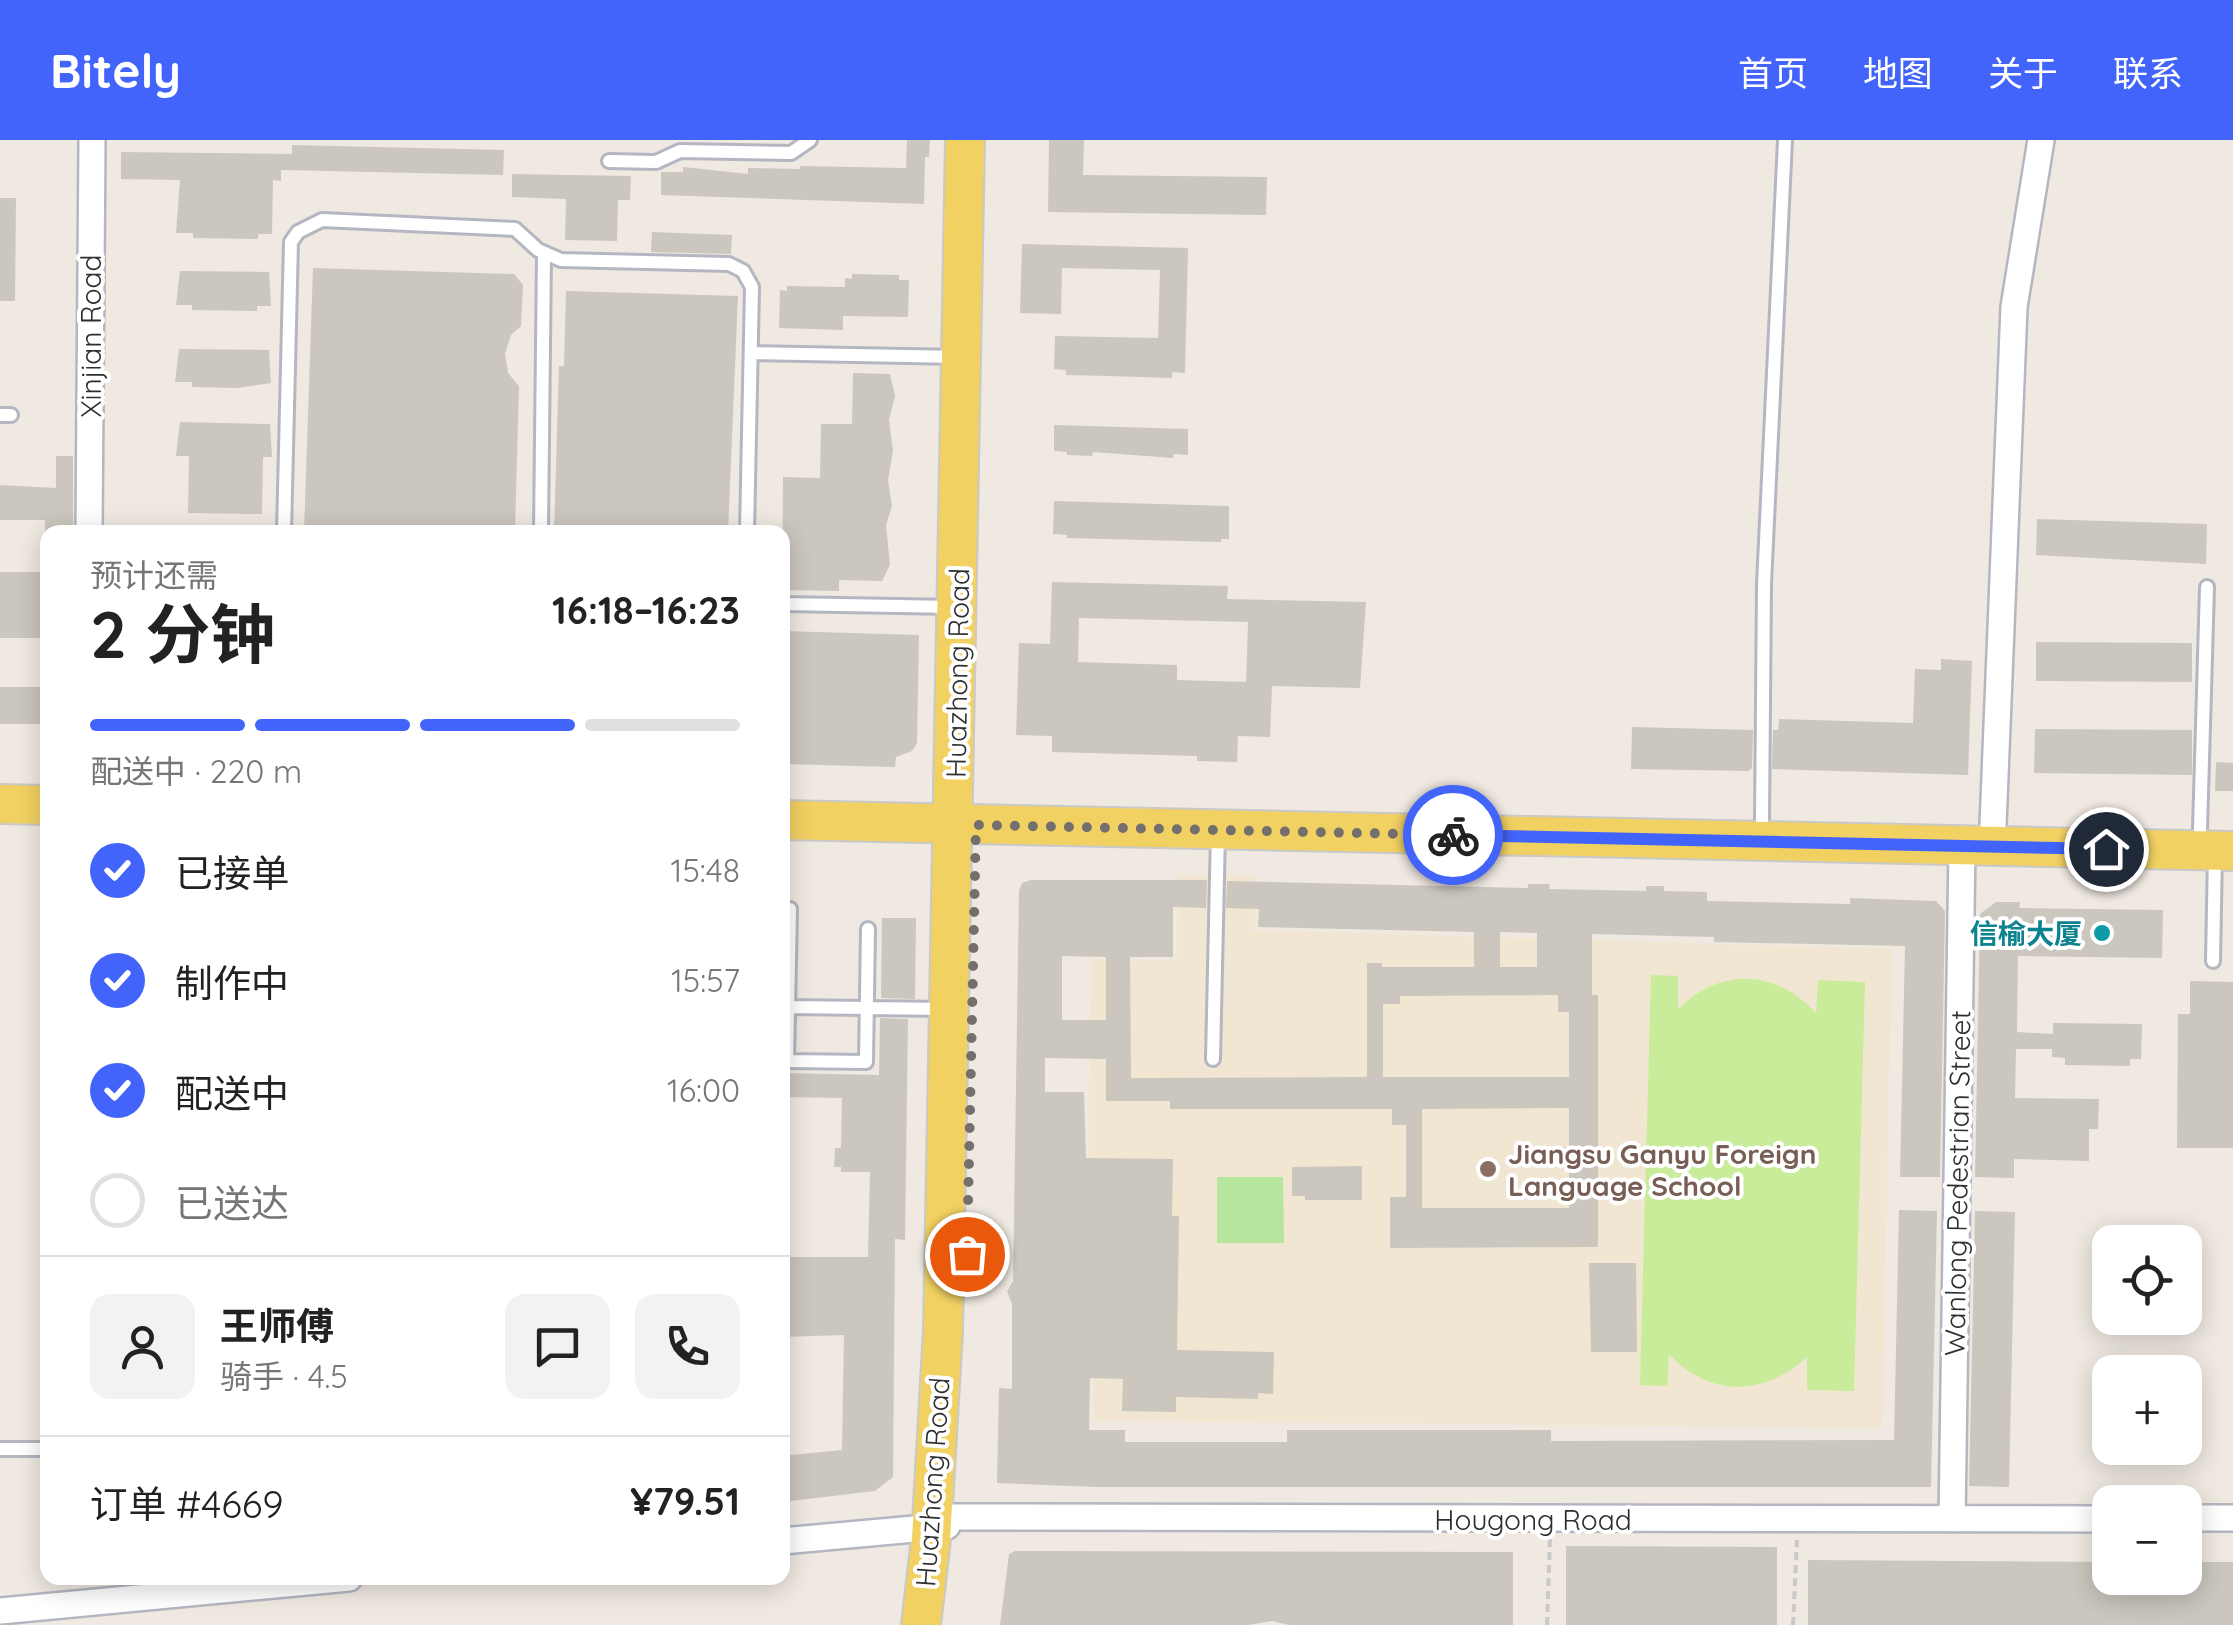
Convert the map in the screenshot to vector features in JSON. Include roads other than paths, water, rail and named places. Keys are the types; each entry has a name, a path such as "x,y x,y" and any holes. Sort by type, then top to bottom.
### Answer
{"main road":[{"name":"Huazhong Road","path":"944,1625 947,1523 943,1331 950,1009 966,814 958,607 965,140"},
{"name":"Huazhong Road","path":"921,1625 947,1523 966,1332 966,814 988,140"},
{"path":"0,782 40,782"},
{"path":"790,800 1218,830 1962,846 2220,840"},
{"path":"0,804 40,805"},
{"path":"790,820 966,814 1762,820 1993,825 2220,840"}],"street":[{"name":"Xinjian Road","path":"89,525 92,140"},
{"path":"1993,825 2014,307 2041,140"},
{"name":"Wanlong Pedestrian Street","path":"1952,1519 1962,846"},
{"name":"Hougong Road","path":"790,1539 947,1523 2092,1518"},
{"path":"2202,1518 2233,1518"},
{"path":"0,1611 275,1585"}],"lane":[{"path":"608,161 656,162 680,151 791,153 810,140"},
{"path":"1762,820 1764,584 1785,140"},
{"path":"284,525 291,242 298,232 322,220 514,229 544,253 561,260 729,264 744,270 752,287 748,525"},
{"path":"542,525 544,253"},
{"path":"751,353 961,357"},
{"path":"2207,587 2220,840 2214,961"},
{"path":"790,604 958,607"},
{"path":"1213,1059 1218,830"},
{"path":"790,1061 866,1062 868,929"},
{"path":"790,1007 950,1009"},
{"path":"0,1448 40,1449"}],"place":[{"name":"信榆大厦","path":"2102,933"},
{"name":"Jiangsu Ganyu Foreign Language School","path":"1488,1169"}]}
